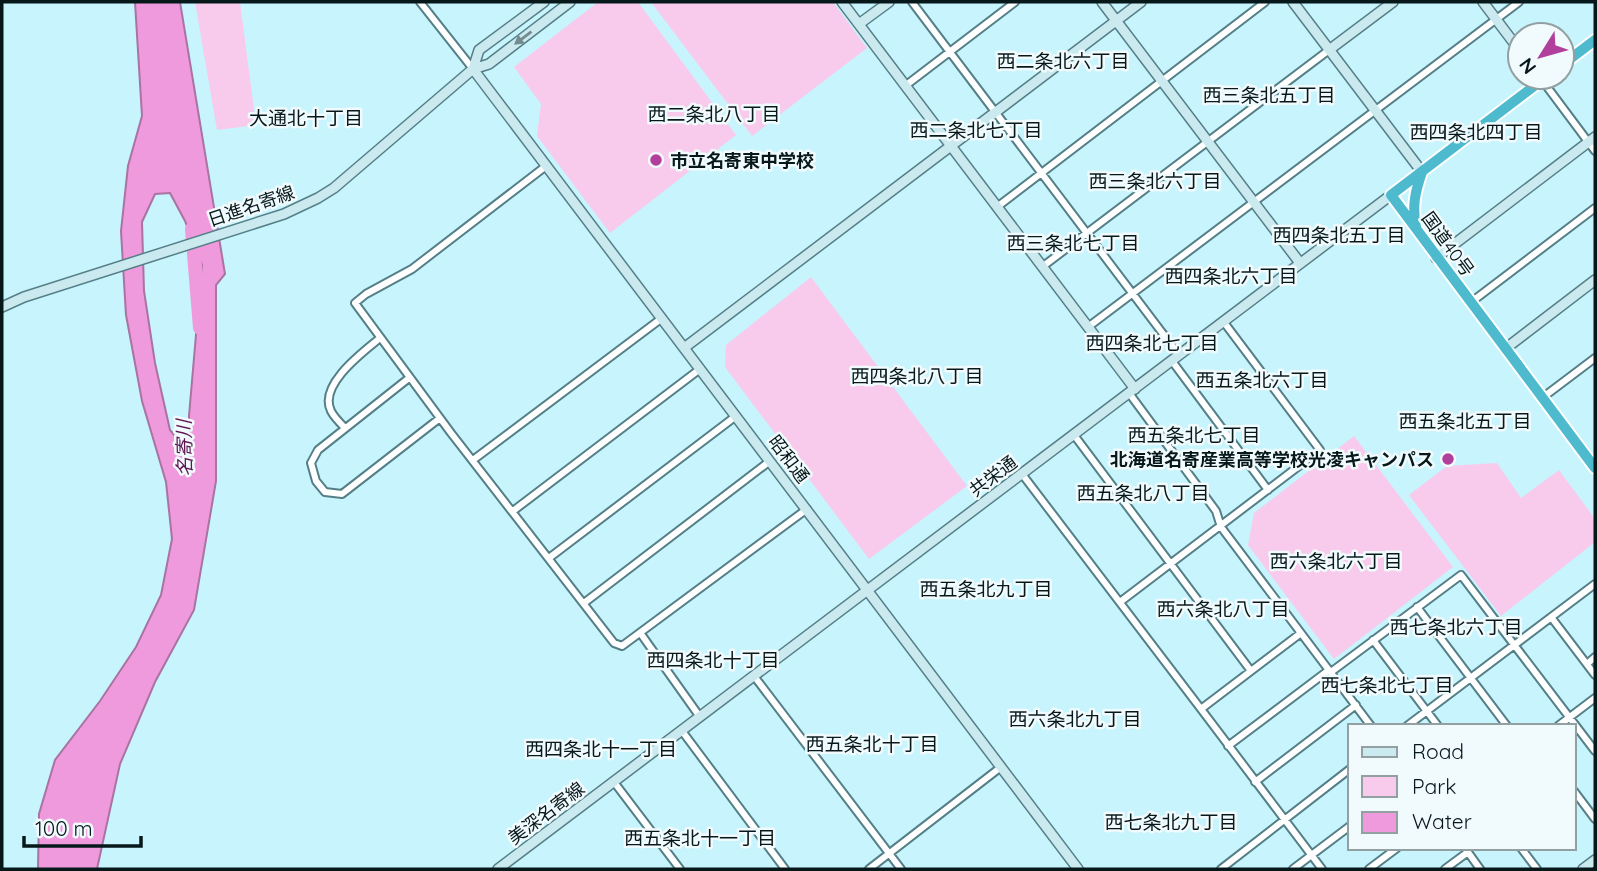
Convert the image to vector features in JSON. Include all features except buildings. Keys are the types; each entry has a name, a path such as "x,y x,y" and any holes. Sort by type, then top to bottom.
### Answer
{"highway":[{"path":"1576,54 1595,40"},
{"path":"1391,195 1526,91"},
{"path":"1416,230 1414,194 1422,172"},
{"name":"国道40号","path":"1391,195 1595,468"}],"street":[{"path":"420,2 473,69"},
{"name":"日進名寄線","path":"473,69 479,50 544,2"},
{"name":"日進名寄線","path":"2,305 284,214 318,198 334,188 473,69 489,64 570,2"},
{"path":"842,2 1087,327 1216,511 1221,527 1370,724"},
{"path":"859,24 889,2"},
{"path":"912,2 1132,293 1268,490"},
{"path":"905,86 1015,2"},
{"path":"1102,2 1300,263"},
{"path":"684,348 1141,2"},
{"path":"997,207 1265,2"},
{"path":"1293,2 1422,172"},
{"path":"1042,267 1393,2"},
{"path":"1483,2 1506,32"},
{"path":"1087,327 1519,2"},
{"name":"昭和通","path":"473,69 1078,869"},
{"path":"1553,91 1592,140 1595,151"},
{"path":"1436,257 1592,140"},
{"path":"546,166 412,269 355,303 409,378 614,643 622,646 807,509"},
{"name":"共栄通","path":"614,782 1391,195"},
{"path":"1470,303 1595,208"},
{"path":"1505,349 1595,280"},
{"path":"473,460 662,318"},
{"path":"1119,602 1320,450 1223,321"},
{"path":"345,428 330,410 329,395 346,365 380,338"},
{"path":"1542,398 1595,358"},
{"path":"513,511 700,369"},
{"path":"409,378 318,450 311,463 316,481 325,492 342,494 440,418"},
{"path":"549,558 736,416"},
{"path":"1074,435 1251,671"},
{"path":"584,603 770,461"},
{"path":"1022,474 1322,869"},
{"path":"1228,746 1461,575 1575,724"},
{"path":"1409,724 1595,584"},
{"path":"1417,607 1505,724"},
{"path":"1551,617 1595,675"},
{"path":"1200,709 1301,632"},
{"path":"641,634 700,717"},
{"path":"1373,640 1436,724"},
{"path":"1587,664 1595,657"},
{"path":"754,676 901,869"},
{"path":"1561,724 1595,698"},
{"path":"1255,782 1356,705"},
{"path":"1576,725 1595,751"},
{"path":"682,731 785,869"},
{"path":"869,869 1001,768"},
{"path":"1222,869 1348,770"},
{"path":"614,782 680,869"},
{"name":"美深名寄線","path":"498,869 614,782"},
{"path":"1576,794 1595,819"},
{"path":"1293,869 1348,828"},
{"path":"1369,869 1394,850"},
{"path":"1445,869 1466,850 1480,869"},
{"path":"1523,850 1537,869"},
{"path":"1583,869 1595,860"}],"green space":[{"path":"195,2 240,2 256,125 217,130"},
{"path":"598,2 638,2 736,135 610,233 537,136 541,104 514,67"},
{"path":"651,2 833,2 867,48 752,136"},
{"path":"811,277 967,486 869,559 725,367 726,345"},
{"path":"1354,436 1453,567 1334,659 1248,545 1254,513"},
{"path":"1497,463 1521,498 1559,470 1595,519 1595,542 1501,616 1409,495 1447,466"}],"water":[{"path":"135,2 180,2 225,274 216,285 216,481 194,610 155,682 120,764 97,869 38,869 39,814 55,760 100,701 136,647 161,595 172,539 166,482 142,401 126,315 121,231 128,166 142,116","holes":["170,193 185,221 202,265 189,416 190,454 170,430 155,363 144,291 142,222 155,194"]}],"waterway":[{"name":"名寄川","path":"192,229 200,328"}],"place":[{"name":"市立名寄東中学校","path":"656,160"},
{"name":"北海道名寄産業高等学校光凌キャンパス","path":"1448,459"}],"district":[{"name":"西二条北六丁目","path":"1063,61"},
{"name":"西三条北五丁目","path":"1269,95"},
{"name":"西二条北八丁目","path":"714,114"},
{"name":"大通北十丁目","path":"306,118"},
{"name":"西二条北七丁目","path":"976,130"},
{"name":"西四条北四丁目","path":"1476,132"},
{"name":"西三条北六丁目","path":"1155,181"},
{"name":"西四条北五丁目","path":"1339,235"},
{"name":"西三条北七丁目","path":"1073,243"},
{"name":"西四条北六丁目","path":"1231,276"},
{"name":"西四条北七丁目","path":"1152,343"},
{"name":"西四条北八丁目","path":"917,376"},
{"name":"西五条北六丁目","path":"1262,380"},
{"name":"西五条北五丁目","path":"1465,421"},
{"name":"西五条北七丁目","path":"1194,435"},
{"name":"西五条北八丁目","path":"1143,493"},
{"name":"西六条北六丁目","path":"1336,561"},
{"name":"西五条北九丁目","path":"986,589"},
{"name":"西六条北八丁目","path":"1223,609"},
{"name":"西七条北六丁目","path":"1456,627"},
{"name":"西四条北十丁目","path":"713,660"},
{"name":"西七条北七丁目","path":"1387,685"},
{"name":"西六条北九丁目","path":"1075,719"},
{"name":"西五条北十丁目","path":"872,744"},
{"name":"西四条北十一丁目","path":"601,749"},
{"name":"西七条北九丁目","path":"1171,822"},
{"name":"西五条北十一丁目","path":"700,838"}]}
